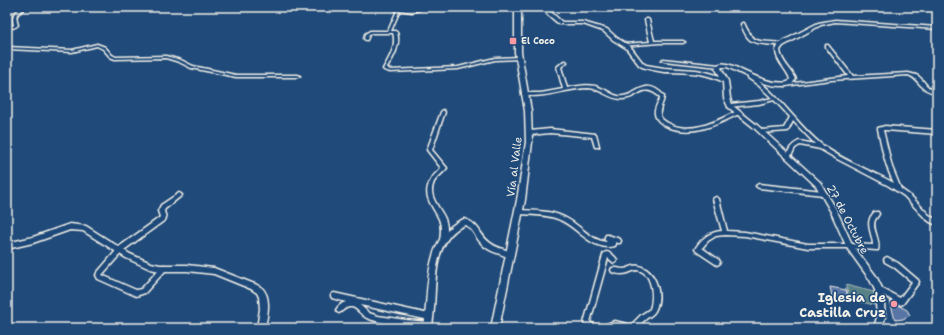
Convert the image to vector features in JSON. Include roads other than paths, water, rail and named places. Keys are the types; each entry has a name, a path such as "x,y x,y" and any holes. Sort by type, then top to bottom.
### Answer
{"main road":[{"name":"Vía al Valle","path":"495,328 519,212 526,172 530,133 517,42 518,7"}],"street":[{"path":"7,26 16,26 14,18 17,11 24,7"},
{"path":"389,32 399,9 412,10 427,7"},
{"path":"546,7 561,23 583,22 605,30 624,45 641,64 648,67 694,72 717,77 725,81"},
{"path":"647,20 652,42"},
{"path":"743,24 746,34 751,39 781,45 820,24 835,21 937,28"},
{"path":"366,39 367,34 370,32 395,32 396,39 393,55 386,69 388,71 446,69 495,59 519,58"},
{"path":"624,45 652,42 683,42"},
{"path":"7,48 72,51 97,45 104,48 111,56 115,58 166,57 180,61 192,67 229,75 298,76"},
{"path":"781,45 778,54 794,79 787,85"},
{"path":"827,46 851,77"},
{"path":"664,60 719,66 723,65 768,83 787,85 851,77 912,75 920,79 927,90 937,92"},
{"path":"565,62 559,67 565,90"},
{"path":"719,66 718,69 725,81 727,98 730,106 764,102 775,98"},
{"path":"742,72 757,82 775,98 822,148"},
{"path":"524,94 543,95 582,87 596,87 618,98 626,97 642,90 654,90 662,96 662,103 657,111 661,121 667,125 684,130 702,129 737,112"},
{"name":"27 de Octubre","path":"730,106 762,132 818,184 834,211 849,246 873,278 879,290 881,317 878,328"},
{"path":"443,112 429,150 444,168 433,180 429,195 433,206 442,220 444,228 443,242"},
{"path":"762,132 786,130 792,117"},
{"path":"937,132 885,128 880,129 888,166 893,180 901,191 924,214 937,223"},
{"path":"530,133 550,131 594,135 597,146"},
{"path":"788,157 793,147 799,143 809,144 822,148 844,161 877,176 901,191"},
{"path":"759,186 824,193"},
{"path":"164,268 143,291 136,293 100,277 99,275 120,250 128,243 162,220 163,218 161,211 163,207 179,195"},
{"path":"716,199 725,233"},
{"path":"519,212 558,217 572,223 601,244 613,244 607,239 608,237 618,241"},
{"path":"717,262 700,251 698,247 706,239 715,234 725,233 745,234 808,246 849,246 876,248 876,242 870,224 876,214"},
{"path":"339,310 348,304 354,304 366,315 428,327 432,272 443,242 452,229 464,222 470,223 475,228 486,244 495,250 510,254"},
{"path":"7,246 33,240 76,226 84,228 128,256 150,266 214,271 254,287 260,291 263,297 264,309 262,328"},
{"path":"597,328 589,326 587,323 606,255 614,260"},
{"path":"879,290 902,302 916,282 896,265 887,260"},
{"path":"602,328 615,324 632,328 643,317 652,311 656,301 656,292 648,274 643,270 639,268 624,272 614,270"},
{"path":"334,296 429,317"}],"place":[{"name":"El Coco","path":"513,41"},
{"name":"Iglesia de Castilla Cruz","path":"894,304"}]}
